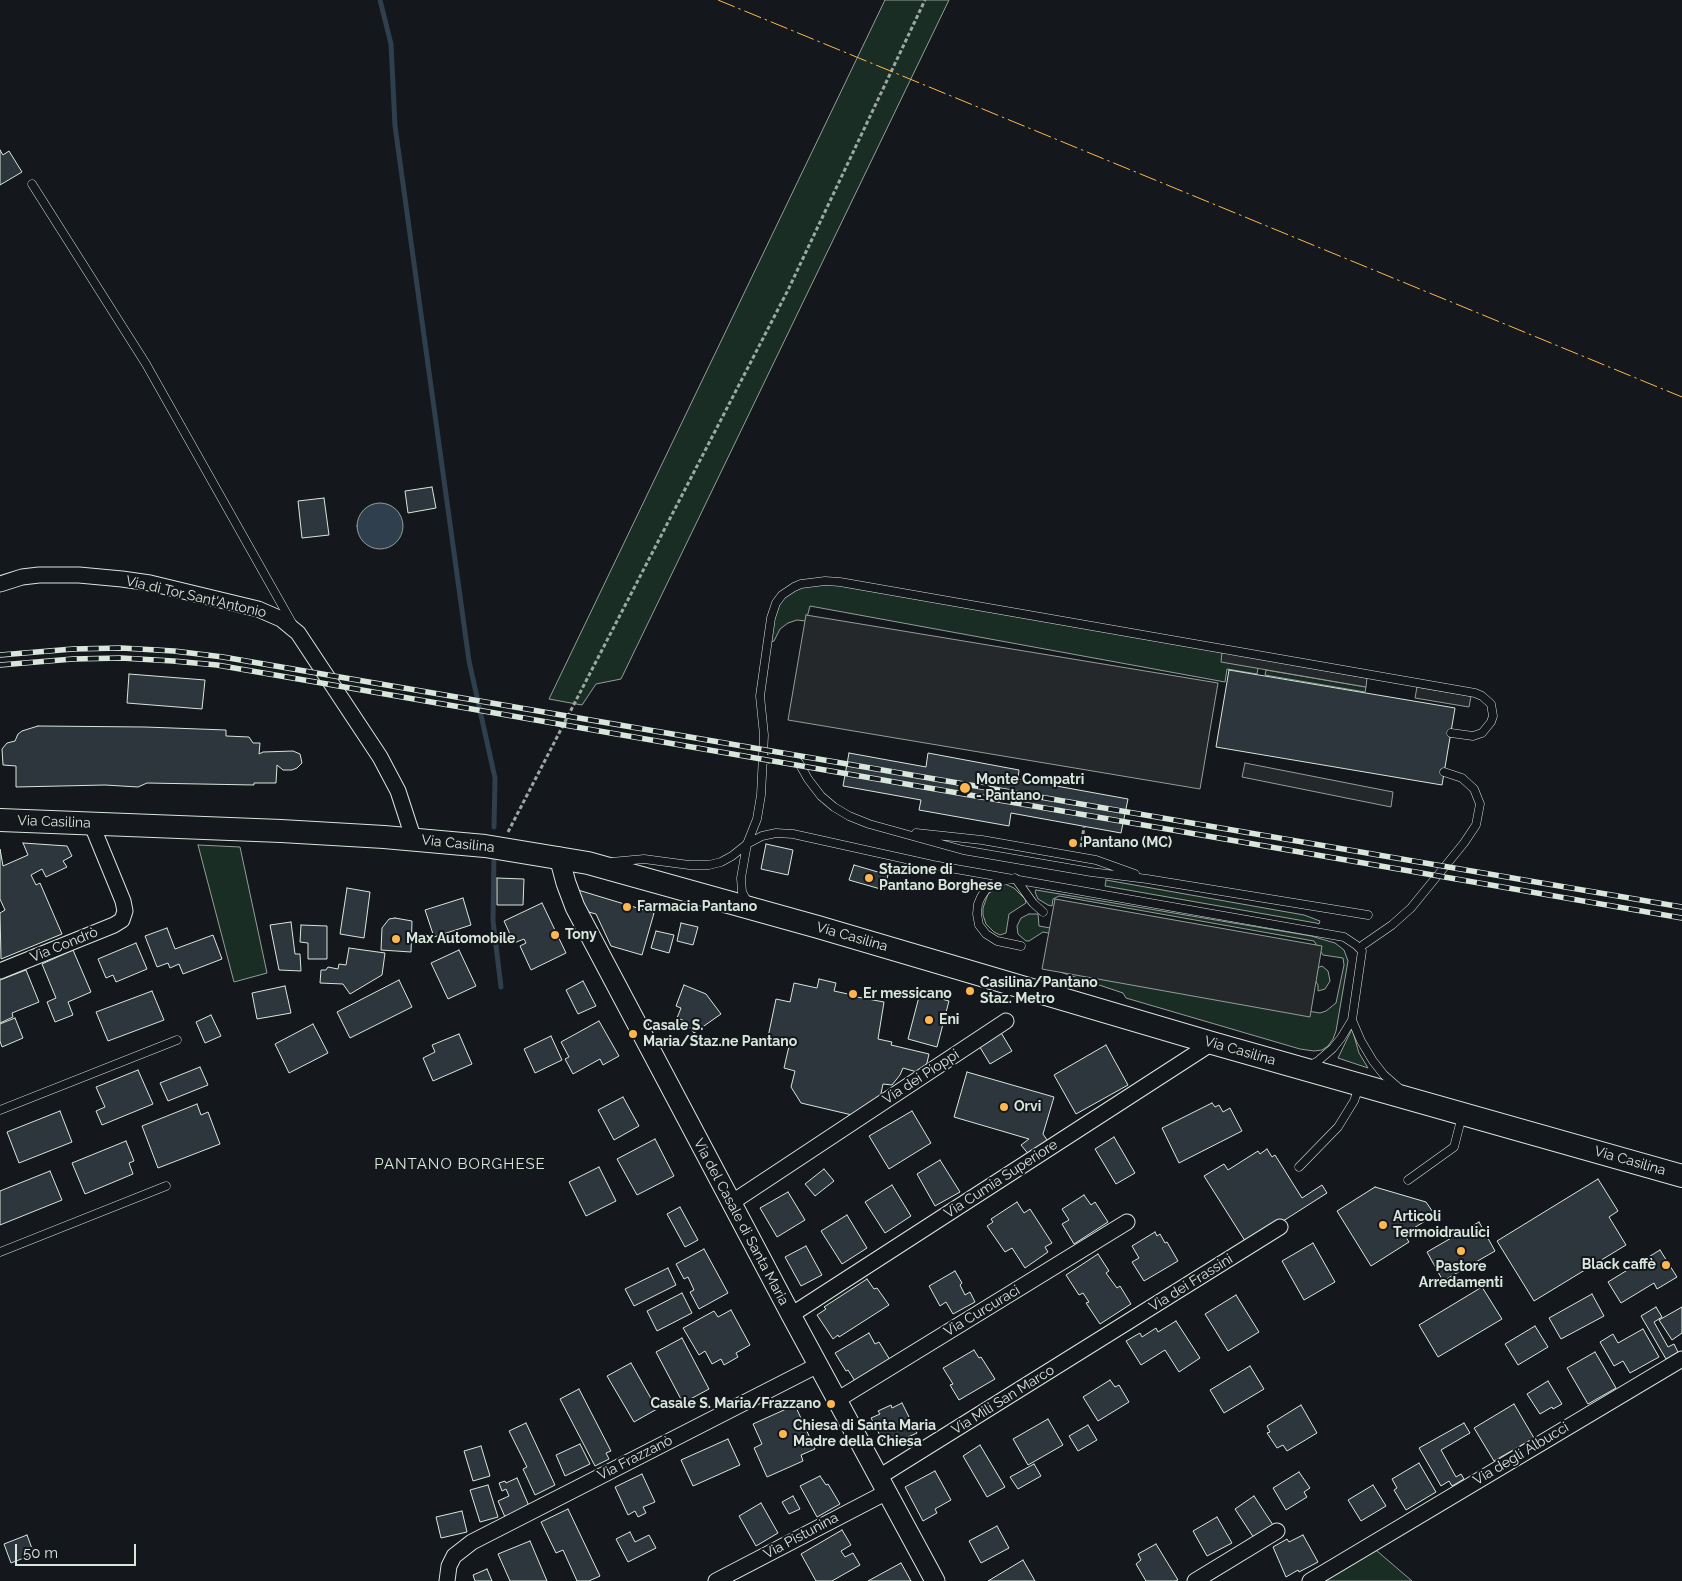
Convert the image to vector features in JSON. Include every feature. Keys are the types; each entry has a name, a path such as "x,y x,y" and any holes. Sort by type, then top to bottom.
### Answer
{"main road":[{"name":"Via Casilina","path":"0,820 288,831 414,840 500,848 597,865 753,908 1302,1069 1682,1176"}],"street":[{"name":"Via di Tor Sant'Antonio","path":"0,584 22,577 39,575 79,575 143,582 266,612 287,623 298,633 380,757 401,798 414,840"},
{"name":"Via Condrò","path":"0,971 119,923 124,916 123,901 92,823"},
{"name":"Via del Casale di Santa Maria","path":"559,857 575,907 731,1203 935,1581"},
{"name":"Via dei Pioppi","path":"731,1203 1006,1021"},
{"name":"Via Cumia Superiore","path":"791,1315 1212,1043"},
{"name":"Via Curcuraci","path":"837,1400 1127,1222"},
{"name":"Via dei Frassini","path":"1101,1340 1280,1228"},
{"name":"Via Mili San Marco","path":"883,1485 1101,1340"},
{"name":"Via degli Albucci","path":"1310,1581 1682,1359"},
{"name":"Via Frazzanò","path":"447,1581 449,1566 454,1556 472,1542 818,1365"},
{"name":"Via Pistunina","path":"716,1581 883,1485"},
{"path":"1196,1581 1277,1531"}],"lane":[{"path":"32,184 146,364 298,633"},
{"path":"753,908 746,901 741,884 747,844 760,805 764,735 760,707 760,682 773,610 782,595 794,586 809,582 824,581 850,584 1475,693 1488,700 1493,709 1493,716 1486,730 1473,736 1451,733"},
{"path":"764,761 777,755 795,759 815,788 834,807 858,820 963,850 1368,915"},
{"path":"1363,945 1392,925 1411,908 1464,843 1476,825 1480,804 1474,789 1462,778 1444,772"},
{"path":"897,831 964,838 1096,860 1146,879"},
{"path":"597,865 644,859 689,865 709,865 732,856 756,838 769,834 793,834 933,865 1344,937 1362,951 1352,1020 1333,1048 1318,1061 1302,1069"},
{"path":"1015,878 1033,903 1043,912"},
{"path":"1015,878 1001,880 987,888 978,904 977,914 980,925 986,934 997,941 1020,946"},
{"path":"1352,1020 1361,1042 1379,1069 1414,1101"},
{"path":"0,1110 177,1040"},
{"path":"1299,1167 1338,1127 1354,1102 1359,1085"},
{"path":"1408,1180 1454,1147 1462,1114"},
{"path":"0,1252 166,1186"}],"path":[{"path":"500,848 788,290 926,0"},
{"path":"1081,847 1084,827"}],"green space":[{"path":"885,0 949,0 621,679 596,684 582,705 549,699"},
{"path":"821,582 1222,652 1258,668 1257,674 1227,669 1225,682 810,606 806,621 797,620 788,623 780,629 774,641 771,642 775,612 783,598 791,590"},
{"path":"1266,670 1366,687 1365,692 1265,675"},
{"path":"198,845 240,847 267,973 234,982"},
{"path":"1106,880 1304,915 1320,921 1319,924 1105,886"},
{"path":"1005,884 1014,888 1025,899 1026,903 1009,914 1006,933 1000,935 986,924 983,908 988,894"},
{"path":"1036,890 1311,936 1335,943 1344,950 1348,961 1333,1039 1322,1050 1300,1049 1126,998 1123,993 1048,968 1320,1013 1336,1003 1344,965 1343,958 1323,955 1314,941 1059,896 1053,899 1052,906 1038,899"},
{"path":"1029,914 1038,914 1039,926 1300,972 1308,972 1322,966 1328,971 1330,981 1325,989 1318,991 1318,985 1315,980 1043,932 1026,941 1018,934 1017,926 1021,918"},
{"path":"1352,1029 1359,1053 1368,1068 1338,1058"},
{"path":"1370,1545 1412,1581 1310,1581"}],"shaded area":[{"path":"806,615 1218,683 1200,789 788,720"},
{"path":"1222,652 1367,678 1366,687 1221,662"},
{"path":"1417,687 1471,696 1469,707 1415,698"},
{"path":"1245,763 1393,792 1391,807 1242,777"},
{"path":"1055,899 1322,946 1310,1017 1042,969"}],"water":[{"path":"385,503 397,509 402,517 402,535 397,543 389,548 375,549 363,543 358,535 357,521 363,509 371,504"}],"building":[{"path":"0,150 3,155 9,151 22,172 0,185"},
{"path":"432,487 436,508 408,513 405,491"},
{"path":"324,498 329,535 302,538 298,501"},
{"path":"1229,670 1455,708 1442,785 1216,747"},
{"path":"129,674 205,680 202,709 127,703"},
{"path":"38,726 226,730 226,736 249,737 253,743 260,743 259,754 263,752 293,751 300,754 302,763 292,770 283,770 277,765 276,783 254,783 254,785 147,783 138,787 105,785 16,787 16,766 3,765 2,749 7,743 15,741 18,734 22,731"},
{"path":"849,753 926,767 928,753 1019,770 1018,779 1128,799 1121,833 1011,813 1009,826 919,810 921,800 843,786"},
{"path":"23,843 67,846 72,856 63,861 67,867 46,877 42,869 31,875 36,885 40,883 62,934 1,959 0,913 5,910 0,899 0,849 3,866 28,855"},
{"path":"766,844 793,850 788,875 761,869"},
{"name":"Stazione di Pantano Borghese","path":"854,865 888,875 884,890 849,880"},
{"path":"497,878 524,879 523,905 497,905"},
{"path":"347,888 370,892 364,938 340,934"},
{"path":"578,890 654,913 642,955 611,946 596,914 585,911"},
{"path":"463,898 471,925 434,937 425,910"},
{"path":"542,903 566,953 531,970 520,946 526,943 524,939 514,943 504,921"},
{"name":"Max Automobile","path":"395,918 412,921 411,952 381,950 382,928 389,919"},
{"path":"291,922 295,954 300,954 301,971 279,970 270,925"},
{"path":"681,923 698,927 693,945 677,941"},
{"path":"301,925 327,926 327,959 308,959 308,943 300,942"},
{"path":"167,928 175,949 213,935 222,959 183,974 179,964 170,968 168,963 157,967 145,936"},
{"path":"656,931 674,935 669,953 651,948"},
{"path":"136,943 147,969 116,982 113,975 106,978 98,959"},
{"path":"349,948 385,953 382,975 350,994 343,984 320,983 321,970 326,970 328,967 338,969 339,964 346,965"},
{"path":"73,950 91,992 68,1002 73,1015 55,1022 47,1002 56,998 42,964"},
{"path":"459,950 476,986 448,999 431,963"},
{"path":"26,970 39,1002 12,1013 13,1017 0,1023 0,980"},
{"path":"819,979 836,983 834,991 848,994 849,991 857,993 857,997 884,1002 878,1039 892,1042 891,1045 929,1054 926,1067 917,1072 903,1068 892,1085 883,1084 880,1098 852,1115 801,1103 791,1087 795,1071 784,1068 789,1046 780,1044 781,1040 768,1037 776,999 790,1002 794,983 817,988"},
{"path":"399,980 412,1007 350,1038 337,1012"},
{"path":"583,981 596,1006 578,1014 566,990"},
{"path":"684,985 706,994 721,1014 694,1033 685,1021 677,1018 681,1008 676,1006"},
{"path":"285,986 291,1013 257,1019 252,993"},
{"path":"152,991 164,1020 108,1041 96,1012"},
{"name":"Eni","path":"920,993 949,1001 937,1047 908,1039"},
{"path":"211,1015 221,1036 205,1043 196,1022"},
{"path":"15,1018 23,1038 2,1047 0,1024"},
{"path":"599,1021 619,1056 603,1065 600,1059 573,1074 565,1059 569,1057 561,1042"},
{"path":"313,1024 328,1053 289,1073 275,1044"},
{"path":"1000,1031 1012,1051 990,1064 978,1044"},
{"path":"459,1034 472,1064 433,1081 423,1058 435,1052 432,1045"},
{"path":"551,1036 562,1060 535,1073 524,1049"},
{"path":"1106,1045 1128,1085 1076,1114 1054,1075"},
{"path":"200,1067 208,1085 168,1101 160,1083"},
{"path":"138,1070 153,1104 102,1125 96,1111 105,1107 96,1087"},
{"name":"Orvi","path":"967,1072 1054,1097 1043,1134 1049,1143 1030,1156 1021,1145 1029,1139 954,1117"},
{"path":"623,1097 639,1126 614,1140 598,1110"},
{"path":"1212,1103 1215,1107 1219,1105 1223,1112 1230,1108 1242,1131 1179,1163 1162,1128"},
{"path":"197,1104 201,1115 208,1112 220,1144 158,1168 142,1126"},
{"path":"60,1111 72,1142 19,1163 7,1132"},
{"path":"912,1111 931,1143 889,1169 869,1136"},
{"path":"1114,1137 1135,1173 1116,1184 1095,1149"},
{"path":"655,1139 674,1176 637,1195 617,1159"},
{"path":"126,1141 134,1161 129,1163 133,1174 85,1194 72,1163"},
{"path":"1267,1149 1272,1157 1275,1155 1302,1198 1322,1185 1327,1193 1247,1244 1204,1176 1224,1164 1228,1170 1258,1151 1260,1154"},
{"path":"940,1160 960,1192 935,1206 917,1174"},
{"path":"599,1167 616,1201 586,1216 569,1182"},
{"path":"824,1169 834,1181 815,1196 805,1184"},
{"path":"50,1171 62,1200 0,1225 0,1191"},
{"path":"1598,1179 1618,1211 1609,1217 1626,1245 1534,1301 1497,1241"},
{"path":"892,1185 911,1216 885,1233 865,1202"},
{"name":"Articoli Termoidraulici","path":"1375,1187 1426,1202 1435,1215 1404,1234 1409,1242 1371,1266 1337,1211"},
{"path":"788,1192 805,1220 777,1237 760,1208"},
{"path":"1084,1195 1091,1205 1095,1202 1108,1222 1074,1244 1062,1224 1069,1220 1062,1209"},
{"path":"1017,1202 1024,1213 1030,1209 1052,1243 1045,1247 1048,1252 1025,1268 1012,1248 1005,1252 987,1226 993,1222 991,1219"},
{"path":"680,1207 698,1240 685,1247 667,1214"},
{"path":"847,1215 867,1248 842,1264 821,1231"},
{"name":"Pastore Arredamenti","path":"1479,1222 1495,1251 1443,1281 1427,1252"},
{"path":"1155,1232 1157,1236 1160,1234 1165,1243 1167,1242 1178,1261 1144,1281 1132,1262 1139,1258 1132,1246"},
{"path":"1313,1243 1335,1282 1304,1300 1282,1261"},
{"path":"806,1246 822,1275 801,1286 785,1257"},
{"path":"704,1249 728,1293 699,1309 690,1292 694,1290 688,1277 684,1279 676,1264"},
{"path":"1660,1250 1677,1277 1657,1289 1654,1283 1621,1303 1608,1282"},
{"path":"1098,1254 1109,1271 1106,1273 1117,1288 1120,1286 1131,1304 1100,1324 1086,1303 1089,1302 1083,1293 1079,1295 1066,1275"},
{"path":"668,1268 676,1285 634,1306 625,1289"},
{"path":"955,1271 962,1283 960,1285 965,1295 970,1292 975,1302 953,1314 946,1302 940,1306 929,1286"},
{"path":"867,1279 874,1289 877,1288 889,1305 833,1339 817,1315 826,1309 824,1307"},
{"path":"1482,1287 1502,1319 1438,1357 1419,1325"},
{"path":"682,1293 692,1313 657,1331 647,1311"},
{"path":"1592,1294 1604,1316 1561,1339 1549,1318"},
{"path":"1236,1295 1259,1332 1228,1351 1205,1314"},
{"path":"1656,1307 1662,1317 1654,1322 1668,1347 1674,1344 1678,1352 1666,1359 1641,1316"},
{"path":"1682,1307 1682,1333 1672,1340 1659,1320"},
{"path":"731,1310 750,1345 736,1353 738,1357 724,1365 721,1359 712,1364 705,1351 699,1355 683,1328 714,1311 718,1317"},
{"path":"1176,1321 1200,1358 1179,1372 1165,1350 1141,1365 1126,1341 1140,1333 1142,1337 1156,1328 1158,1332"},
{"path":"1535,1326 1548,1347 1518,1365 1505,1344"},
{"path":"1643,1329 1659,1357 1630,1373 1623,1361 1614,1366 1600,1342 1613,1334 1618,1343"},
{"path":"869,1333 875,1344 879,1342 890,1360 855,1381 848,1370 846,1371 835,1353"},
{"path":"682,1338 709,1389 683,1403 656,1352"},
{"path":"974,1350 979,1358 981,1357 995,1379 959,1400 950,1385 953,1384 943,1368"},
{"path":"1595,1352 1616,1388 1588,1404 1567,1368"},
{"path":"631,1363 657,1409 634,1422 607,1376"},
{"path":"1250,1366 1264,1389 1224,1413 1210,1390"},
{"path":"1110,1380 1115,1387 1119,1385 1129,1402 1098,1421 1083,1397"},
{"path":"1548,1381 1562,1404 1540,1414 1527,1394"},
{"path":"579,1389 611,1451 606,1453 609,1459 595,1466 560,1399"},
{"path":"902,1403 917,1433 908,1437 911,1441 897,1447 895,1443 886,1447 871,1418 880,1414 878,1411 891,1405 892,1408"},
{"path":"1514,1404 1534,1438 1494,1461 1474,1428"},
{"name":"Chiesa di Santa Maria Madre della Chiesa","path":"795,1405 815,1449 801,1455 803,1461 767,1477 754,1448 762,1444 753,1424"},
{"path":"1301,1405 1317,1433 1287,1451 1283,1445 1277,1448 1267,1433 1270,1432 1267,1426"},
{"path":"1048,1419 1063,1445 1028,1465 1013,1439"},
{"path":"526,1423 555,1485 535,1495 523,1469 527,1467 509,1431"},
{"path":"1464,1423 1470,1433 1441,1450 1456,1477 1461,1474 1464,1479 1452,1486 1449,1481 1441,1486 1419,1448"},
{"path":"1088,1425 1097,1440 1078,1451 1069,1436"},
{"path":"728,1439 740,1465 693,1486 681,1460"},
{"path":"580,1444 590,1464 565,1476 556,1455"},
{"path":"980,1445 1005,1487 987,1497 963,1456"},
{"path":"481,1446 490,1476 473,1481 464,1451"},
{"path":"1419,1463 1436,1492 1406,1510 1394,1490 1397,1488 1392,1479"},
{"path":"1034,1464 1041,1476 1018,1489 1010,1477"},
{"path":"935,1471 951,1500 935,1509 937,1513 923,1521 905,1487"},
{"path":"1299,1472 1310,1488 1304,1492 1307,1497 1286,1510 1273,1488"},
{"path":"642,1474 655,1502 643,1507 646,1513 638,1517 635,1511 628,1515 615,1487"},
{"path":"820,1476 826,1485 828,1484 840,1504 817,1517 800,1486"},
{"path":"517,1478 529,1506 505,1517 498,1501 509,1496 506,1489 502,1491 499,1483 505,1481 506,1483"},
{"path":"488,1485 498,1517 480,1522 470,1490"},
{"path":"1373,1485 1386,1506 1361,1521 1348,1500"},
{"path":"793,1496 800,1509 789,1514 782,1502"},
{"path":"1254,1496 1273,1525 1254,1538 1235,1509"},
{"path":"761,1503 778,1533 756,1546 739,1516"},
{"path":"568,1509 600,1576 589,1581 577,1581 563,1550 556,1553 541,1522"},
{"path":"462,1511 467,1532 441,1538 436,1517"},
{"path":"1217,1517 1232,1543 1207,1556 1193,1531"},
{"path":"997,1526 1009,1548 981,1563 969,1541"},
{"path":"842,1530 851,1545 841,1551 845,1557 853,1553 860,1565 832,1581 816,1581 801,1554"},
{"path":"630,1532 635,1542 649,1535 656,1548 628,1562 616,1539"},
{"path":"27,1535 34,1554 11,1563 4,1544"},
{"path":"1303,1535 1318,1562 1286,1577 1273,1547 1287,1539 1289,1542"},
{"path":"530,1541 547,1581 510,1581 498,1554"},
{"path":"1156,1544 1178,1580 1146,1581 1136,1564 1141,1560 1138,1554"},
{"path":"1023,1560 1035,1581 988,1581"},
{"path":"901,1563 911,1581 868,1581"},
{"path":"487,1569 492,1581 475,1581 473,1575"}],"waterway":[{"path":"380,0 391,44 395,126 469,661 495,778 494,827"},
{"path":"494,855 493,921 501,987"}],"railway":[{"path":"0,655 73,649 121,648 174,651 223,657 1682,907"},
{"path":"0,665 73,659 121,658 217,665 1682,918"}],"power":[{"path":"718,0 1682,397"}],"place":[{"name":"Monte Compatri - Pantano","path":"965,788"},
{"name":"Pantano (MC)","path":"1073,843"},
{"name":"Stazione di Pantano Borghese","path":"869,878"},
{"name":"Farmacia Pantano","path":"627,907"},
{"name":"Tony","path":"555,935"},
{"name":"Max Automobile","path":"396,939"},
{"name":"Casilina/Pantano Staz. Metro","path":"970,991"},
{"name":"Er messicano","path":"853,994"},
{"name":"Eni","path":"929,1020"},
{"name":"Casale S. Maria/Staz.ne Pantano","path":"633,1034"},
{"name":"Orvi","path":"1004,1107"},
{"name":"Articoli Termoidraulici","path":"1383,1225"},
{"name":"Pastore Arredamenti","path":"1461,1251"},
{"name":"Black caffè","path":"1666,1265"},
{"name":"Casale S. Maria/Frazzano","path":"831,1404"},
{"name":"Chiesa di Santa Maria Madre della Chiesa","path":"783,1434"}],"district":[{"name":"PANTANO BORGHESE","path":"460,1164"}]}
